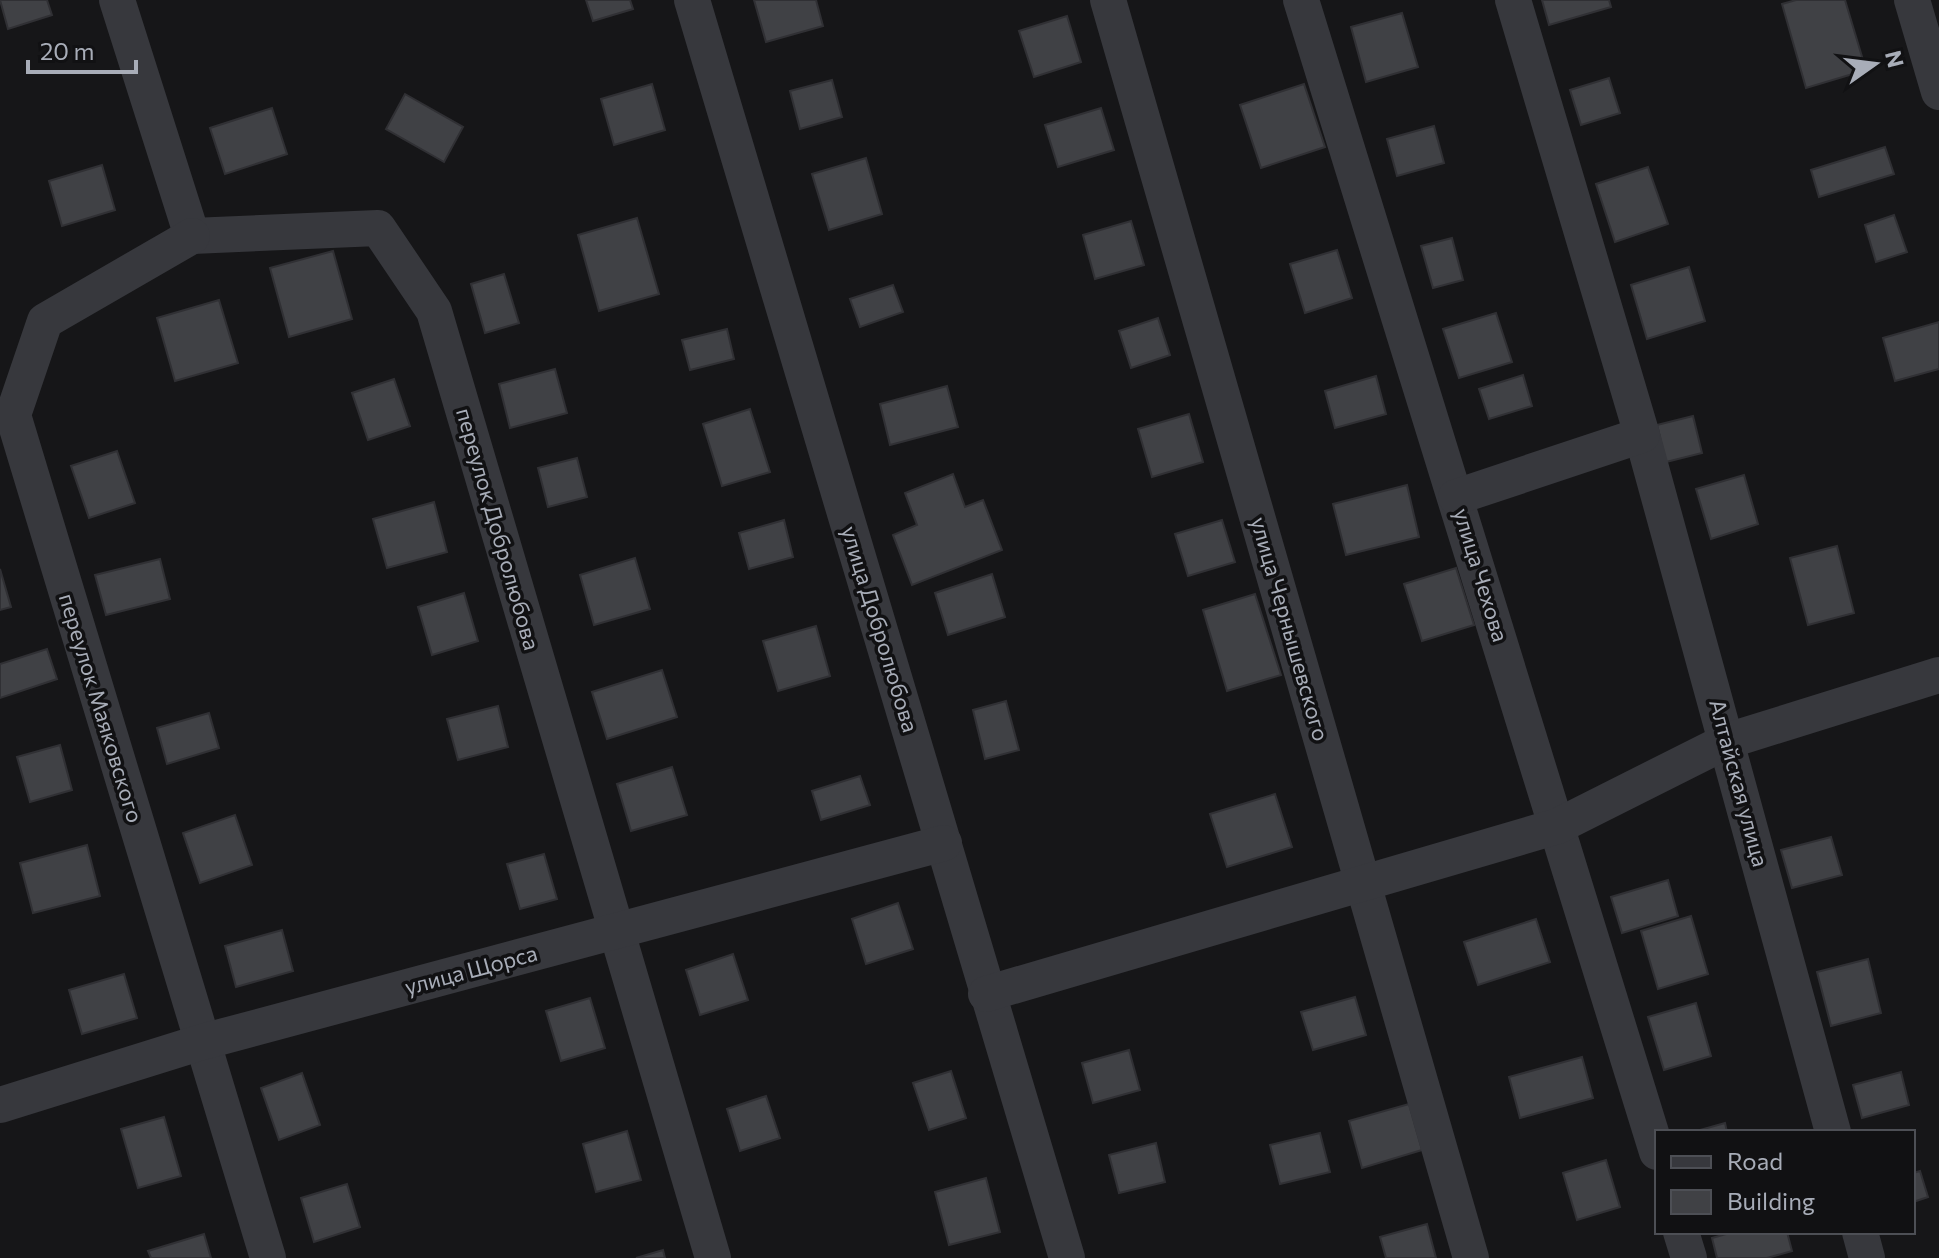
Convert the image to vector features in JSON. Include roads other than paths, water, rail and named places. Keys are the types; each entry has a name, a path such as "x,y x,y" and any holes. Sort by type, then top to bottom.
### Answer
{"street":[{"path":"117,0 192,236"},
{"name":"улица Добролюбова","path":"692,0 1067,1258"},
{"name":"улица Чернышевского","path":"1108,0 1471,1258"},
{"name":"улица Чехова","path":"1301,0 1655,1145"},
{"name":"Алтайская улица","path":"1513,0 1642,435 1832,1130"},
{"path":"1912,0 1939,92"},
{"name":"переулок Добролюбова","path":"192,236 378,228 434,311 713,1258"},
{"name":"переулок Маяковского","path":"192,236 45,321 13,415 268,1258"},
{"path":"1456,497 1642,435"},
{"path":"986,994 1558,826 1727,741 1939,675"},
{"name":"улица Щорса","path":"0,1105 202,1042 944,843"},
{"path":"1682,1234 1689,1258"},
{"path":"1861,1234 1867,1258"}]}
